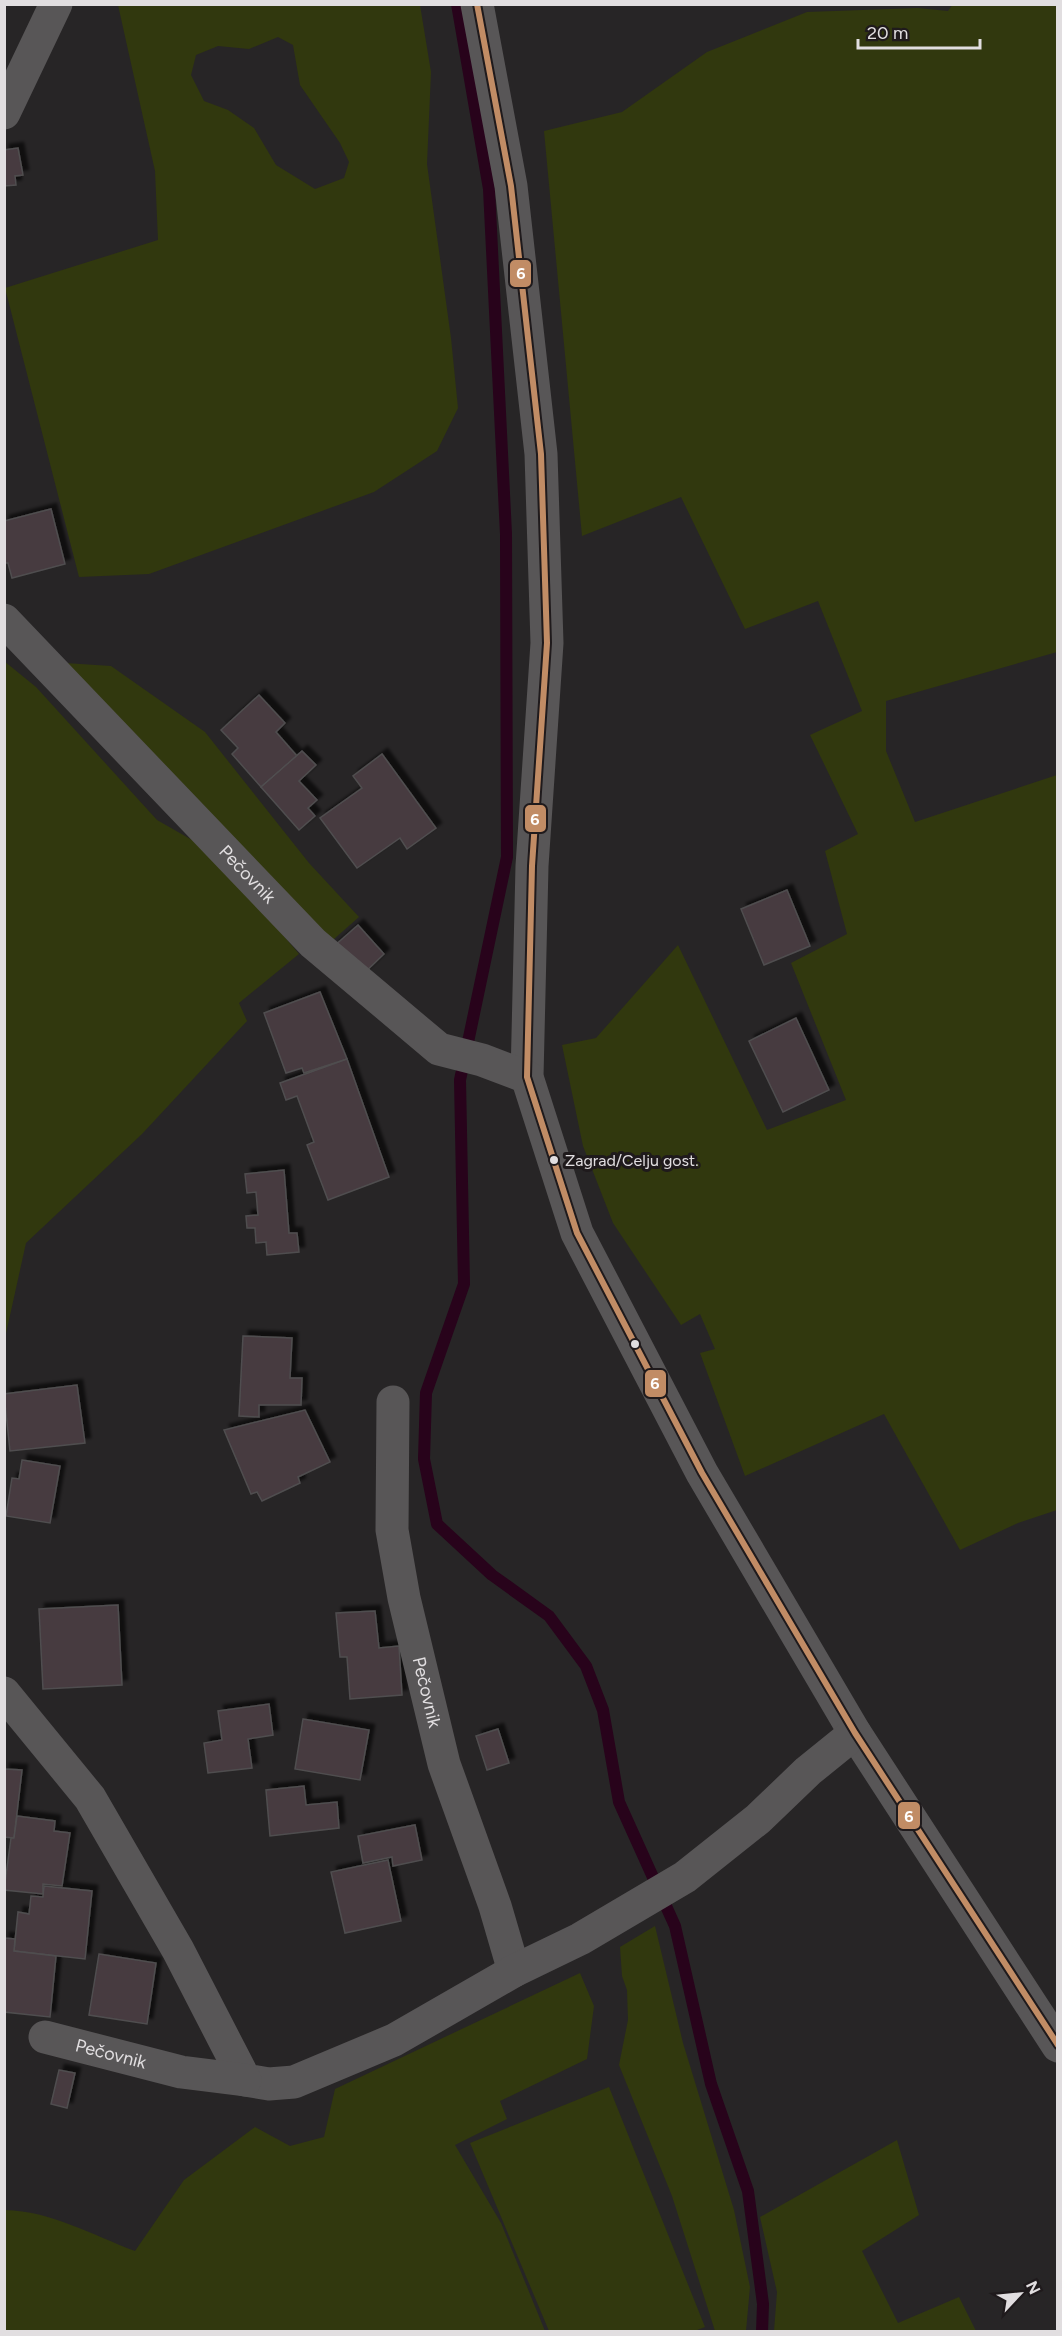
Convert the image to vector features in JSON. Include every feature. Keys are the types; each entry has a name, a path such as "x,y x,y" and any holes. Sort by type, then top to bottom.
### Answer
{"street":[{"path":"4,113 56,4"},
{"path":"477,4 511,186 541,454 547,644 532,866 527,1077 577,1233 702,1473 855,1733 1058,2046"},
{"name":"Pečovnik","path":"4,620 313,943 440,1050 482,1060 527,1077"},
{"name":"Pečovnik","path":"393,1402 392,1530 404,1598 444,1764 495,1906 514,1971"},
{"path":"4,1693 90,1798 178,1950 245,2079"},
{"name":"Pečovnik","path":"45,2037 181,2072 269,2084 294,2082 394,2040 514,1971 580,1939 685,1877 759,1819 808,1771 855,1733"}],"green space":[{"path":"953,4 1058,5 1057,652 886,701 886,751 915,822 1057,775 1057,1510 1018,1523 960,1550 884,1414 745,1476 700,1353 715,1349 700,1314 681,1325 613,1223 583,1146 562,1045 596,1038 678,945 767,1130 846,1100 791,963 847,934 825,851 858,834 810,735 862,711 818,601 745,629 681,497 582,536 544,131 622,112 707,52 807,12 918,8 948,11"},
{"path":"118,5 420,5 431,72 427,164 451,338 458,408 437,451 374,492 149,574 79,577 5,288 158,240 155,171","holes":["278,37 293,45 300,85 340,143 349,162 344,178 315,189 276,165 254,128 228,110 204,101 191,75 196,55 218,46 249,49"]},
{"path":"4,661 36,687 157,820 199,844 244,889 299,954 239,1003 247,1021 142,1134 26,1243 5,1338"},
{"path":"50,662 111,666 205,732 309,863 359,917 326,946"},
{"path":"655,1926 683,2043 734,2210 750,2287 746,2331 715,2331 672,2196 619,2065 628,2020 627,1990 622,1976 620,1947"},
{"path":"580,1973 594,2006 587,2059 500,2101 507,2119 455,2145 501,2223 545,2331 5,2331 5,2210 22,2211 55,2219 135,2251 184,2180 255,2127 290,2146 324,2137 335,2089"},
{"path":"609,2087 705,2327 692,2332 549,2331 470,2143"},
{"path":"897,2140 919,2215 862,2251 898,2323 959,2297 976,2331 774,2331 777,2292 760,2217"}],"building":[{"path":"18,148 23,175 15,176 16,185 4,186 4,150"},
{"path":"51,509 65,564 12,578 8,563 4,563 4,521"},
{"path":"259,695 285,723 276,732 297,756 261,787 232,754 238,748 221,730"},
{"path":"302,751 316,765 299,781 317,800 308,808 315,816 299,830 261,787"},
{"path":"382,754 436,828 407,849 400,838 357,868 320,818 362,788 353,776"},
{"path":"787,890 810,946 764,965 741,909"},
{"path":"358,925 384,954 360,977 333,947"},
{"path":"320,992 347,1059 304,1073 302,1068 286,1073 264,1013"},
{"path":"796,1018 829,1090 783,1112 749,1041"},
{"path":"347,1059 389,1177 328,1200 307,1145 314,1142 297,1096 286,1100 280,1083"},
{"path":"284,1170 289,1233 297,1233 299,1252 267,1255 266,1242 256,1243 255,1228 247,1228 246,1216 258,1215 256,1192 247,1193 245,1174"},
{"path":"243,1336 292,1338 290,1378 302,1378 301,1405 259,1405 259,1417 239,1416"},
{"path":"77,1385 85,1443 10,1451 4,1394"},
{"path":"305,1410 330,1462 298,1477 300,1483 262,1501 257,1492 251,1494 224,1430"},
{"path":"22,1460 60,1466 50,1523 6,1516 12,1478 19,1479"},
{"path":"118,1605 122,1685 43,1689 39,1609"},
{"path":"375,1611 379,1648 399,1646 402,1695 350,1699 347,1657 340,1657 336,1613"},
{"path":"269,1704 273,1735 248,1739 252,1768 208,1773 204,1743 222,1740 218,1711"},
{"path":"303,1719 369,1730 360,1780 295,1769"},
{"path":"498,1729 509,1763 487,1770 476,1736"},
{"path":"4,1769 22,1770 14,1838 4,1837"},
{"path":"304,1786 306,1805 337,1802 339,1828 270,1836 266,1790"},
{"path":"17,1816 55,1821 54,1831 70,1833 62,1886 43,1884 43,1894 4,1890 11,1838 14,1838"},
{"path":"415,1825 422,1860 393,1866 392,1857 363,1863 358,1836"},
{"path":"388,1860 401,1921 345,1933 331,1872"},
{"path":"44,1886 92,1891 85,1959 14,1951 18,1912 29,1914 31,1896 43,1897"},
{"path":"4,1938 15,1939 14,1951 56,1956 50,2017 4,2012"},
{"path":"99,1954 156,1963 147,2024 89,2015"},
{"path":"59,2070 75,2073 67,2108 51,2104"}],"waterway":[{"path":"457,4 489,189 506,534 507,857 460,1080 464,1284 426,1393 424,1459 437,1524 492,1575 549,1616 586,1666 603,1710 619,1802 675,1926 711,2084 748,2191 763,2304 762,2332"}],"transit line":[{"name":"6","path":"477,4 511,186 541,454 547,643 532,866 527,1077 577,1233 702,1473 855,1733 1058,2045"}],"place":[{"name":"Zagrad/Celju gost.","path":"554,1160"}]}
